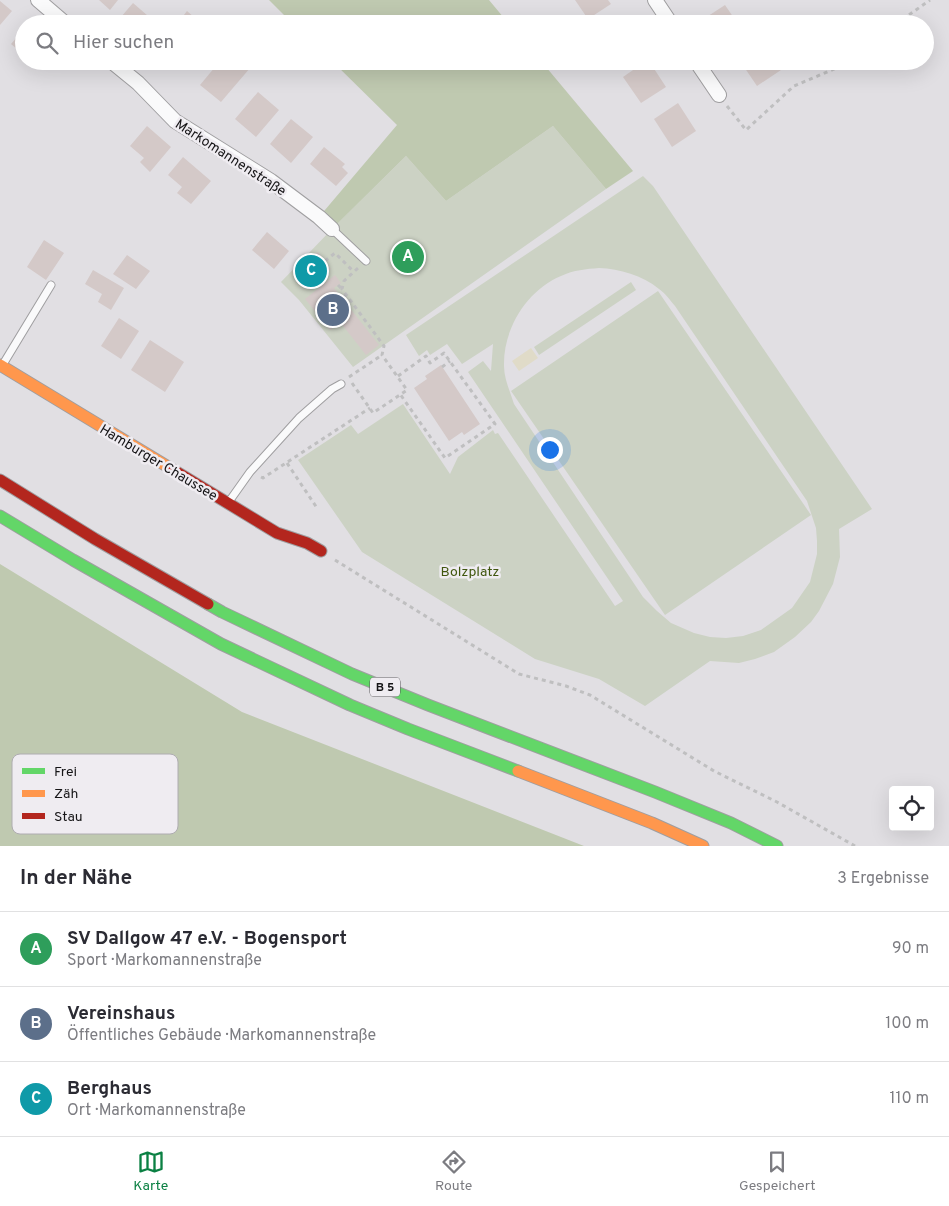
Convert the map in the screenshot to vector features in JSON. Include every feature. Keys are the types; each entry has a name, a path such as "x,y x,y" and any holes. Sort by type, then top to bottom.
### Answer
{"main road":[{"name":"Hamburger Chaussee","path":"1,365 277,533 308,543 321,551"},
{"name":"B 5","path":"0,480 96,539 222,612 352,674 655,792 730,823 778,846"},
{"name":"B 5","path":"0,516 212,639 279,672 408,729 652,823 703,846"}],"street":[{"path":"38,0 56,15"},
{"path":"655,0 665,15"},
{"name":"Markomannenstraße","path":"122,70 175,121 271,181 332,228"},
{"path":"702,70 719,95"}],"lane":[{"path":"332,228 366,260"},
{"path":"1,365 51,285"},
{"path":"227,503 250,472 299,418 332,389 341,384"}],"path":[{"path":"909,15 930,0"},
{"path":"719,95 746,130 794,86 832,70"},
{"path":"325,261 335,253 354,272"},
{"path":"342,289 344,281 366,260"},
{"path":"338,285 384,346 382,355 349,378 372,413 407,390 382,355"},
{"path":"342,298 346,295"},
{"path":"398,376 426,356 430,363 444,353 495,424 445,458 400,394"},
{"path":"442,367 450,361"},
{"path":"250,472 264,478 370,408"},
{"path":"287,463 316,508"},
{"path":"321,551 519,674 566,686 590,695 714,771 777,802 855,846"}],"green space":[{"path":"269,0 489,0 502,15 284,15"},
{"path":"341,70 549,70 633,171 606,189 553,126 446,201 406,156 332,229 319,217 397,125"},
{"path":"553,126 606,189 353,367 299,300 281,282 406,156 446,201"},
{"name":"Bolzplatz","path":"643,176 653,186 872,509 839,529 840,557 833,584 819,611 811,622 795,637 774,652 755,659 739,663 710,661 645,706 599,679 535,659 362,552 298,460 351,425 358,434 403,404 450,474 458,457 493,430 495,434 498,433 615,606 623,601 468,372 483,361 491,371 493,344 462,364 447,344 430,355 427,350 419,356 406,335","holes":["607,269 623,271 638,276 661,291 675,306 807,501 816,528 817,541 817,554 810,582 792,608 761,630 743,636 710,637 694,633 671,623 657,611 643,597 514,404 505,376 504,366 508,338 519,312 538,291 549,282 561,276 580,270"]},
{"path":"631,282 636,290 539,355 534,347"},
{"path":"658,291 811,515 665,615 511,391"},
{"path":"0,564 242,712 584,846 0,846"}],"sand":[{"path":"531,348 538,358 519,371 512,361"}],"building":[{"path":"99,0 118,0 110,10"},
{"path":"575,0 608,0 611,4 594,15 585,15"},
{"path":"0,1 12,11 0,25"},
{"path":"133,3 147,15 123,15"},
{"path":"725,5 732,15 710,15"},
{"path":"15,39 15,47 11,44"},
{"path":"212,70 248,70 221,102 200,85"},
{"path":"633,70 655,70 666,87 641,103 623,77"},
{"path":"746,70 781,70 757,86"},
{"path":"258,92 279,110 256,137 235,119"},
{"path":"678,103 696,131 672,147 654,119"},
{"path":"291,119 313,137 291,163 270,144"},
{"path":"147,126 171,147 150,172 140,162 144,158 130,146"},
{"path":"324,147 345,164 342,167 348,173 336,186 310,164"},
{"path":"183,157 211,181 191,204 177,193 182,187 168,175"},
{"path":"267,232 289,251 274,269 252,250"},
{"path":"44,240 64,253 46,280 27,267"},
{"path":"318,252 331,269 305,289 292,272"},
{"path":"127,255 150,271 136,289 113,274"},
{"path":"93,270 124,288 111,310 98,302 102,294 85,284"},
{"path":"335,275 341,283 334,288 379,345 366,355 340,322 330,330 305,299"},
{"path":"119,318 139,331 121,359 101,346"},
{"path":"150,340 184,362 165,392 131,370"},
{"path":"441,365 480,424 464,435 462,432 449,441 414,388 427,379 425,376"}],"traffic: fast":[{"path":"0,516 221,644 350,705 518,771"},
{"path":"208,604 352,674 655,792 731,823 777,846"}],"traffic: slow":[{"path":"0,365 170,468"},
{"path":"518,771 652,823 703,846"}],"traffic: jam":[{"path":"170,468 277,533 307,543 321,551"},
{"path":"0,480 95,539 208,604"}],"place":[{"name":"SV Dallgow 47 e.V. - Bogensport","path":"408,257"},
{"name":"Berghaus","path":"311,271"},
{"name":"Vereinshaus","path":"333,310"}]}
